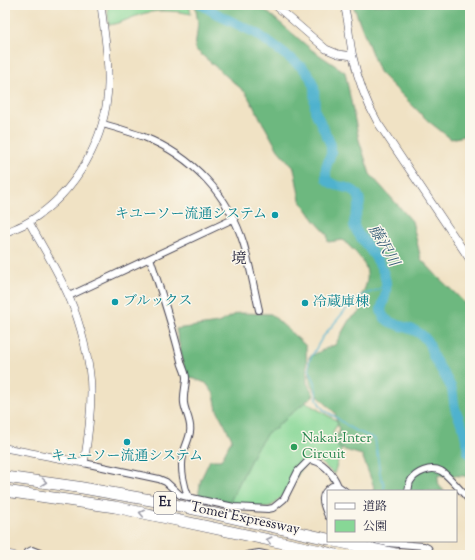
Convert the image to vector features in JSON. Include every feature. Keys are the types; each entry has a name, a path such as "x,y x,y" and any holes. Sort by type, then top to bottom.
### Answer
{"highway":[{"name":"Tomei Expressway","path":"5,477 77,487 162,502 327,539"},
{"name":"Tomei Expressway","path":"5,491 115,507 334,555"},
{"name":"Tomei Expressway","path":"339,542 400,555"}],"street":[{"path":"5,233 29,222 71,185 85,165 103,124 108,84 108,63 101,5"},
{"path":"275,5 326,49 338,54 353,56"},
{"path":"344,5 360,86 367,102 378,123 468,257"},
{"path":"103,124 144,137 166,148 193,166 214,187 227,205 243,244 259,310"},
{"path":"69,296 233,219"},
{"path":"29,222 69,296 80,326 87,358 91,389 90,428 84,463"},
{"path":"468,257 470,247"},
{"path":"150,258 185,372 184,404 190,424 190,432 182,457 185,488 189,498"},
{"path":"5,448 160,479 166,482 180,495 234,506 268,509 273,508 284,499 298,471 309,460 315,460 322,465 331,473 338,486 344,490"},
{"path":"408,490 410,482 415,476 427,470 433,469 441,471 470,501"},
{"path":"327,490 332,486 338,486"},
{"path":"327,490 322,498 327,514"},
{"path":"331,542 334,555"},
{"path":"382,542 396,542 424,546 428,548 432,555"},
{"path":"387,543 388,555"},
{"path":"26,555 30,550 45,555"},
{"path":"247,555 259,553 268,555"},
{"path":"5,554 13,555"}],"green space":[{"path":"107,5 189,5 191,14 156,11 109,25"},
{"path":"195,5 259,5 312,50 345,72 359,140 370,174 412,221 421,259 470,310 470,478 465,476 438,475 439,484 444,490 373,490 374,487 362,455 338,448 339,430 335,413 320,398 310,384 309,357 335,345 349,320 361,311 358,301 367,282 366,267 357,254 343,240 328,242 327,234 315,221 300,200 294,168 278,150 246,93 195,49 198,23"},
{"path":"353,5 470,5 470,136 468,135 451,139 427,120 379,72"},
{"path":"238,313 271,314 306,346 307,383 314,395 277,425 277,428 268,432 256,449 230,502 198,497 201,479 210,460 221,460 232,439 217,410 214,394 206,383 186,376 176,329 218,323"},
{"name":"Nakai-Inter Circuit","path":"300,399 339,422 332,433 345,437 334,474 318,460 307,457 297,476 281,498 271,506 255,507 222,502 237,459"}],"waterway":[{"name":"藤沢川","path":"202,5 222,17 256,33 303,68 310,77 314,87 315,111 331,145 331,153 326,167 326,179 333,184 353,191 359,197 360,201 354,225 357,232 377,259 385,277 386,293 381,310 383,316 394,324 408,328 422,335 428,343 434,358 453,392 455,408 463,428 468,452 470,454"},
{"path":"384,490 375,439 352,429 324,410 317,399 315,382 309,369 309,361 322,338 353,301 358,297 377,290 386,284"}],"place":[{"name":"キユーソー流通システム","path":"275,215"},
{"name":"ブルックス","path":"115,302"},
{"name":"冷蔵庫棟","path":"305,303"},
{"name":"キューソー流通システム","path":"127,442"},
{"name":"Nakai-Inter Circuit","path":"294,447"}],"district":[{"name":"境","path":"239,259"}]}
